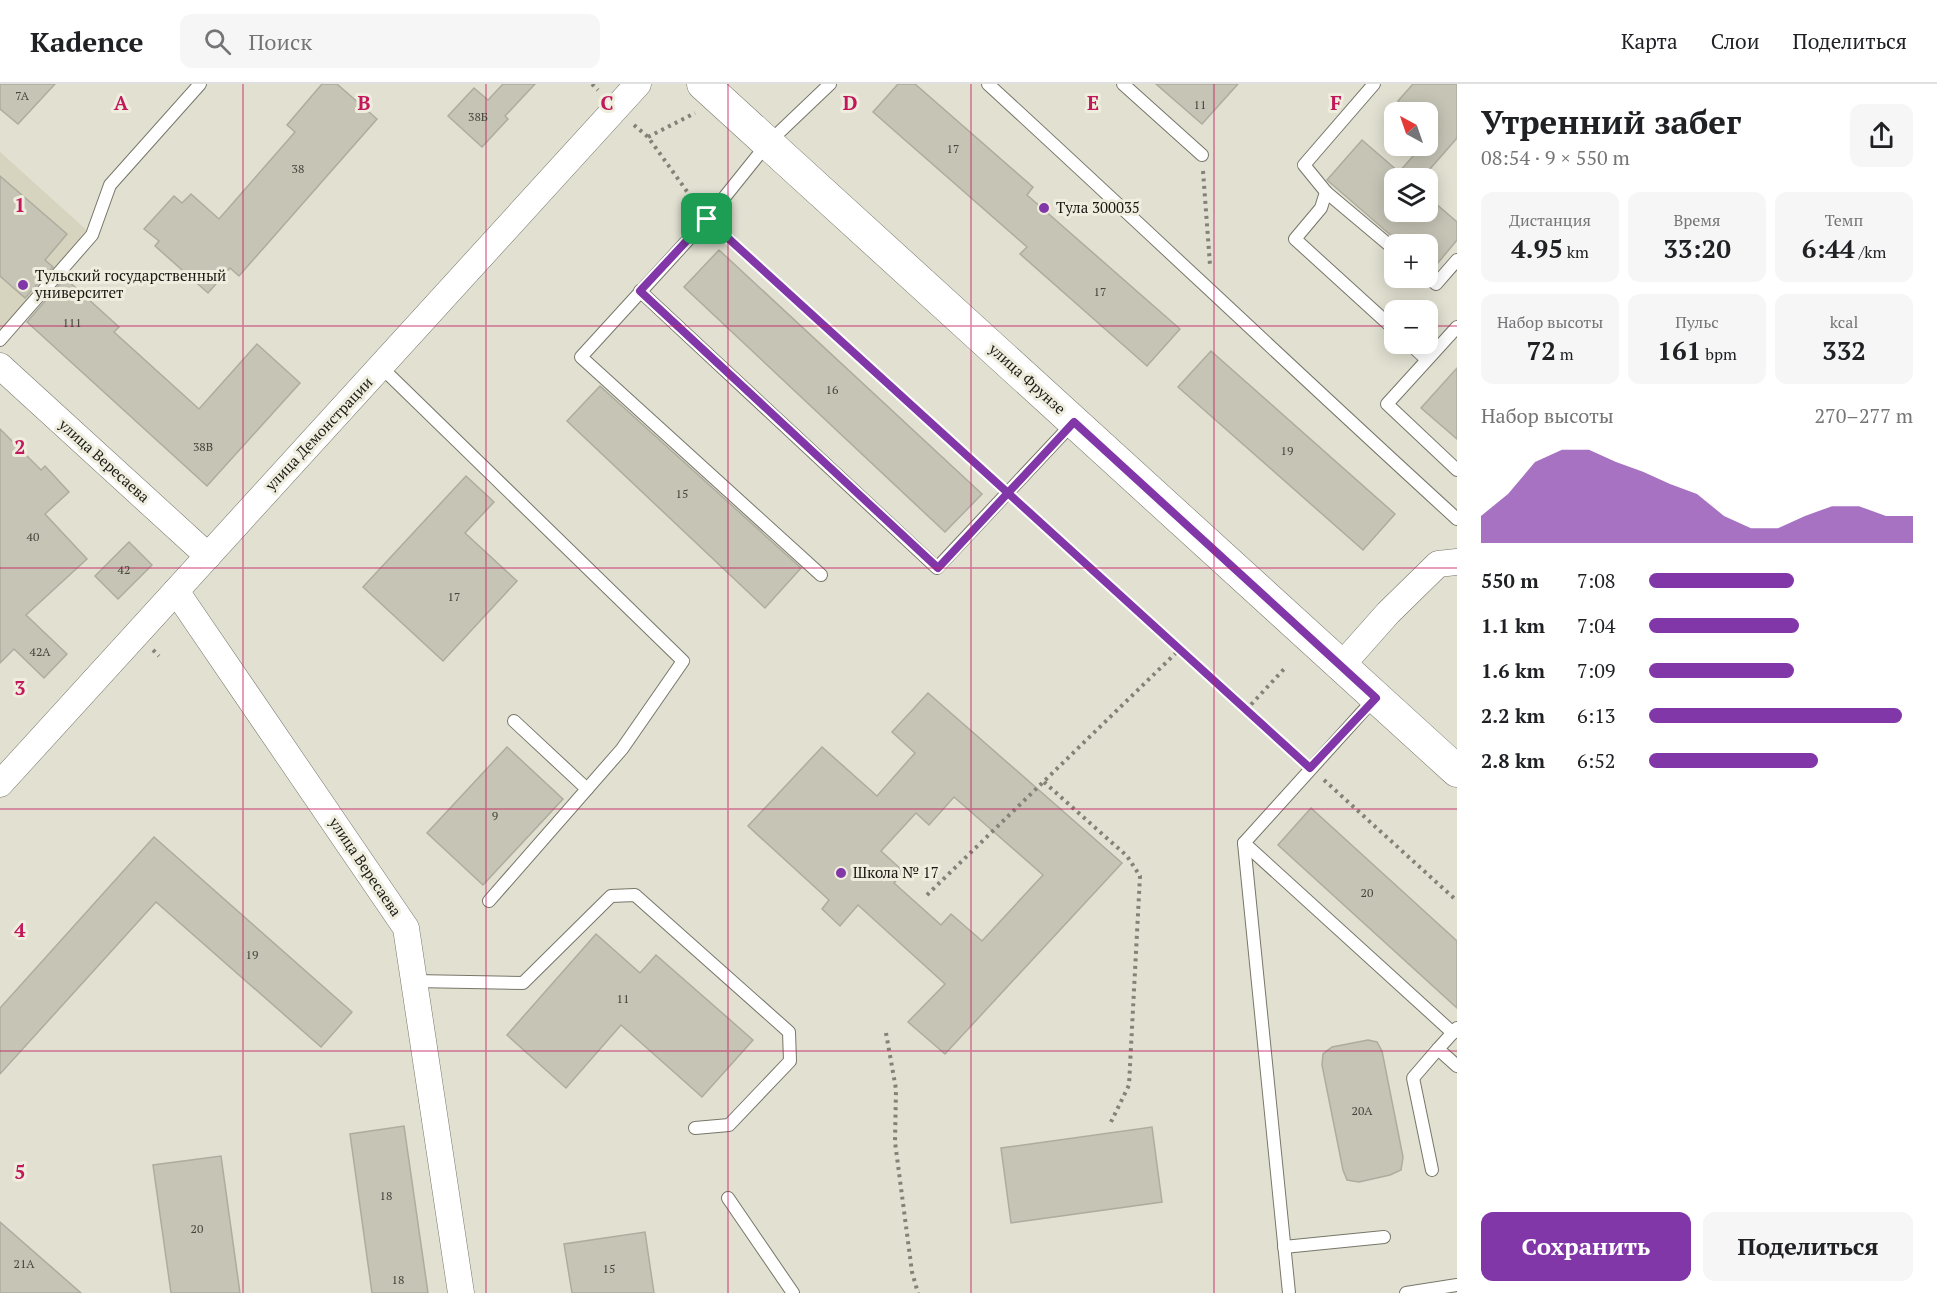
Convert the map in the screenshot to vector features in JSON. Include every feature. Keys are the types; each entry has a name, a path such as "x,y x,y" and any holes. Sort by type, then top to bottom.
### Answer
{"street":[{"name":"улица Демонстрации","path":"0,784 638,84"},
{"name":"улица Фрунзе","path":"699,99 768,143 1457,771"},
{"name":"улица Вересаева","path":"0,366 208,556"},
{"path":"1341,666 1438,564 1457,562"},
{"name":"улица Вересаева","path":"176,591 406,928 461,1293"}],"lane":[{"path":"0,340 92,235 110,185 200,84"},
{"path":"821,575 580,357 707,219 768,143 830,84"},
{"path":"988,84 1212,291 1266,346 1457,519"},
{"path":"1124,84 1202,155"},
{"path":"1374,84 1304,165 1326,192 1384,241"},
{"path":"1326,192 1321,208 1295,239 1384,320"},
{"path":"1438,282 1457,260"},
{"path":"640,291 938,568 1007,490 1074,422"},
{"path":"1457,327 1387,404 1457,470"},
{"path":"1421,354 1426,359"},
{"path":"381,367 683,661 622,749 489,901"},
{"path":"1289,1293 1244,843 1376,698"},
{"path":"514,721 587,789"},
{"path":"1244,843 1455,1030 1413,1078 1432,1170"},
{"path":"414,981 523,983 611,896 635,895 789,1032 790,1061 729,1125 695,1128"},
{"path":"1438,1048 1457,1066"},
{"path":"728,1198 793,1293"},
{"path":"1284,1247 1384,1237"},
{"path":"1406,1293 1457,1286"}],"path":[{"path":"648,137 699,99"},
{"path":"631,122 648,137 707,219 1457,901"},
{"path":"1202,155 1212,291"},
{"path":"927,895 1179,649"},
{"path":"1246,710 1284,669"},
{"path":"1044,782 1128,856 1140,876 1129,1085 1109,1126"},
{"path":"886,1033 896,1089 895,1142 912,1272 918,1293"}],"shaded area":[{"name":"Тульский государственный университет","path":"0,152 92,235 0,336"}],"building":[{"path":"0,84 55,84 18,124 0,109"},
{"path":"322,84 337,84 377,119 239,276 230,268 208,293 155,246 159,241 144,229 174,196 182,203 191,194 219,219 295,132 287,125"},
{"path":"503,84 535,84 505,116 508,119 482,147 448,116 474,88 488,100"},
{"path":"898,84 915,84 1033,187 1027,195 1180,329 1147,366 1020,254 1027,247 873,112"},
{"path":"1156,84 1238,84 1202,124"},
{"path":"1413,84 1457,84 1457,138 1431,168 1403,168 1413,156 1438,156 1438,102 1398,101"},
{"path":"1362,140 1394,168 1384,168 1384,222 1438,222 1438,206 1457,222 1457,240 1438,263 1438,234 1389,234 1327,180"},
{"path":"0,176 67,234 45,260 53,267 25,298 0,276"},
{"path":"719,250 982,494 945,532 684,287"},
{"path":"65,278 119,327 114,332 199,409 257,344 300,383 207,486 27,322"},
{"path":"1211,351 1395,514 1363,550 1178,387"},
{"path":"1457,368 1457,439 1421,408"},
{"path":"600,386 801,568 765,608 567,421"},
{"path":"0,429 41,470 45,466 69,492 45,514 87,559 26,615 67,654 44,678 14,649 0,663"},
{"path":"466,476 494,502 465,533 517,581 443,661 363,587"},
{"path":"129,542 152,565 118,599 95,576"},
{"name":"Школа № 17","path":"928,693 1122,863 945,1054 908,1022 945,984 858,905 840,926 822,909 829,900 748,826 822,747 877,796 915,753 892,732","holes":["954,797 1043,875 982,941 951,914 941,925 894,883 904,872 881,851 916,813 929,825"]},
{"path":"507,747 563,799 483,885 427,833"},
{"path":"1311,808 1457,941 1457,1008 1278,845"},
{"path":"154,837 352,1012 321,1047 156,902 0,1074 0,1008"},
{"path":"596,934 640,973 656,955 753,1040 702,1097 621,1025 566,1088 507,1035"},
{"path":"1368,1040 1377,1042 1382,1051 1403,1157 1401,1170 1359,1182 1347,1180 1343,1170 1322,1065 1323,1054 1332,1047"},
{"path":"404,1126 428,1293 372,1293 350,1134"},
{"path":"1152,1127 1162,1202 1011,1223 1001,1148"},
{"path":"221,1156 240,1293 171,1293 153,1165"},
{"path":"0,1222 81,1293 0,1293"},
{"path":"645,1232 654,1293 572,1293 564,1244"}],"place":[{"name":"Тула 300035","path":"1044,208"},
{"name":"Тульский государственный университет","path":"23,285"},
{"name":"Школа № 17","path":"841,873"}],"route":[{"path":"707,219 640,291 938,568 1007,490 1074,422 1376,698 1310,768 1007,490 707,219"}]}
